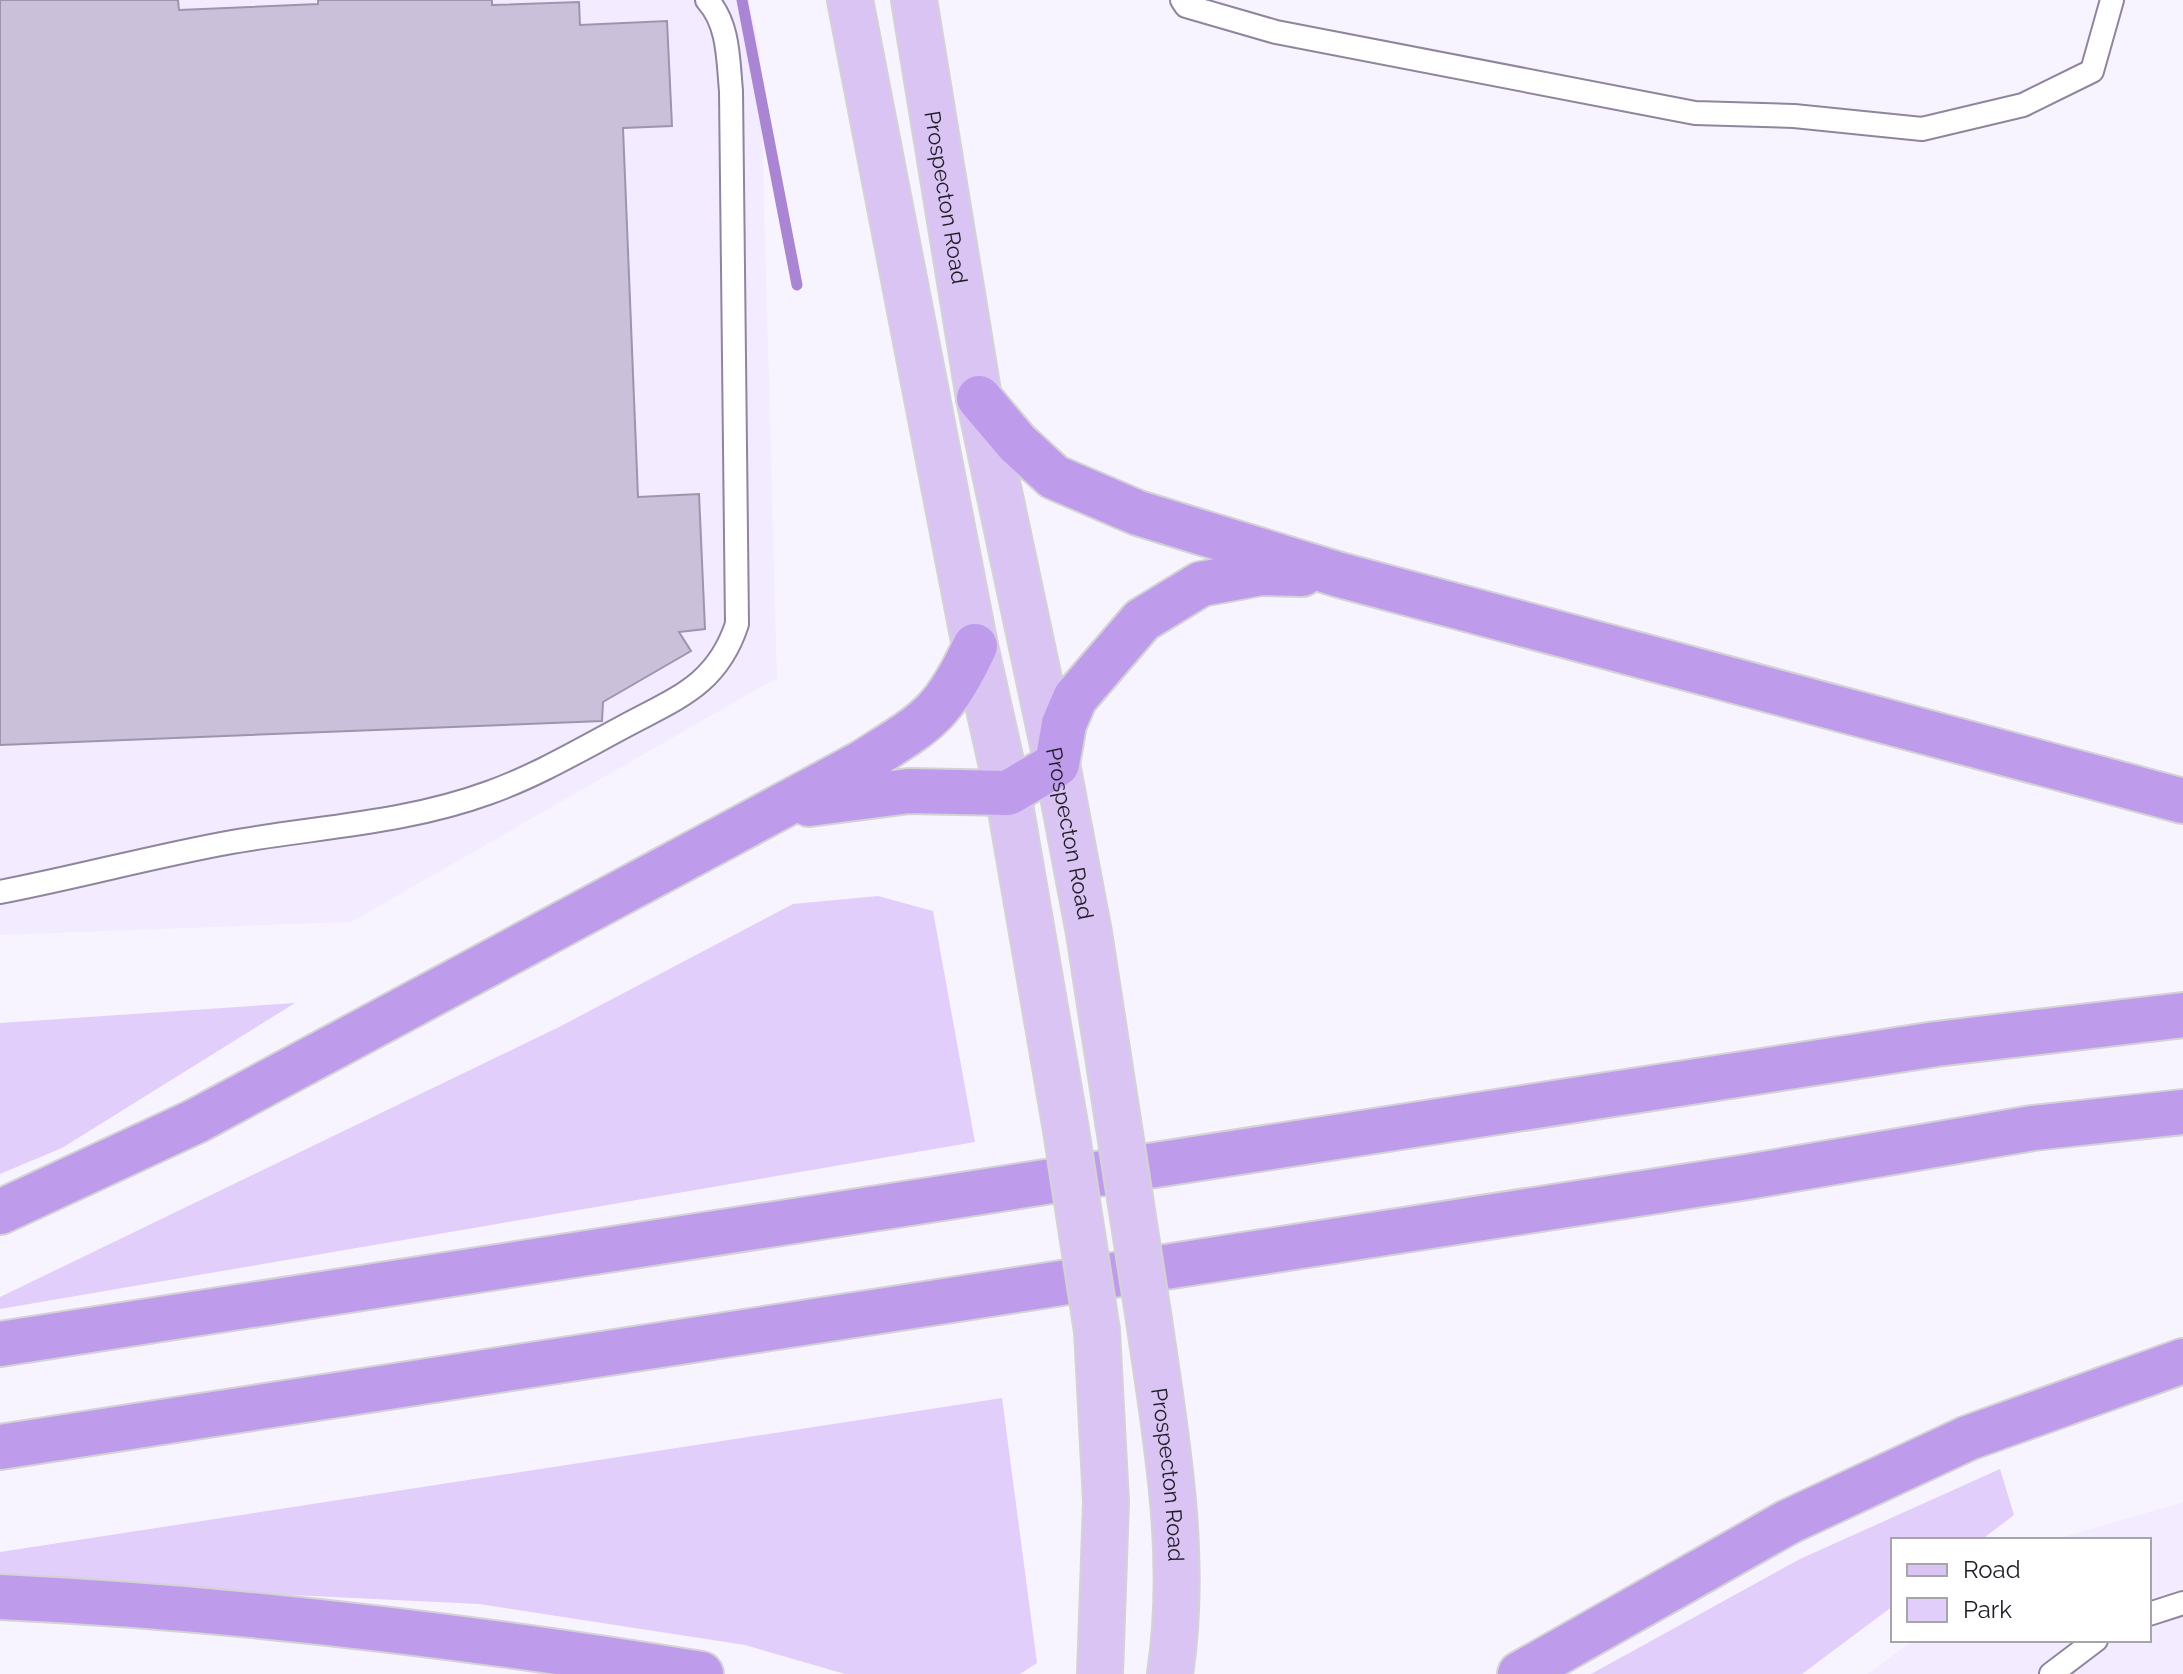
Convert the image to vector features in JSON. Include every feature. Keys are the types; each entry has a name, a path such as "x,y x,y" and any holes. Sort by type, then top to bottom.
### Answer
{"highway":[{"path":"979,398 1017,443 1054,477 1138,513 1340,575 2183,801"},
{"path":"773,810 909,791 1008,793 1057,764 1064,724 1075,698 1142,620 1201,584 1261,573 1340,575"},
{"path":"0,1212 196,1121 862,763 927,721 942,707 959,681 975,646"},
{"path":"0,1344 1936,1044 2183,1015"},
{"path":"0,1447 1747,1177 2033,1128 2183,1112"},
{"path":"1520,1674 1788,1522 1968,1438 2183,1361"},
{"path":"0,1597 135,1603 507,1643 701,1674"}],"main road":[{"path":"850,0 975,646 1008,793 1097,1331 1106,1502 1100,1674"},
{"name":"Prospecton Road","path":"914,0 979,398 1057,764 1089,933 1149,1320 1173,1488 1177,1548 1176,1634 1170,1674"}],"lane":[{"path":"0,892 231,842 429,811 474,798 557,762 707,679 730,645 737,624 731,91 727,41 715,9 707,0"},
{"path":"1182,0 1186,6 1276,32 1695,113 1794,116 1922,129 2023,105 2092,71 2112,0"},
{"path":"2151,1613 2183,1603"},
{"path":"2051,1674 2093,1642"}],"shaded area":[{"path":"0,0 749,0 760,48 777,678 351,922 0,935"},
{"path":"2183,1502 2183,1674 1867,1674 1911,1642 2151,1642 2151,1538 2060,1538"}],"green space":[{"path":"878,896 933,911 975,1142 0,1309 0,1297 559,1027 793,904"},
{"path":"295,1003 62,1148 0,1174 0,1023"},
{"path":"1002,1398 1037,1663 1020,1674 845,1674 745,1645 479,1604 0,1581 0,1552"},
{"path":"2000,1469 2014,1515 1984,1538 1891,1538 1891,1607 1802,1674 1591,1674 1800,1559"}],"building":[{"path":"0,0 178,0 179,10 318,4 318,0 492,0 492,5 579,2 580,25 667,21 672,126 623,128 638,497 699,494 705,629 679,632 691,651 603,702 602,721 0,745"}],"waterway":[{"path":"742,0 797,285"}]}
